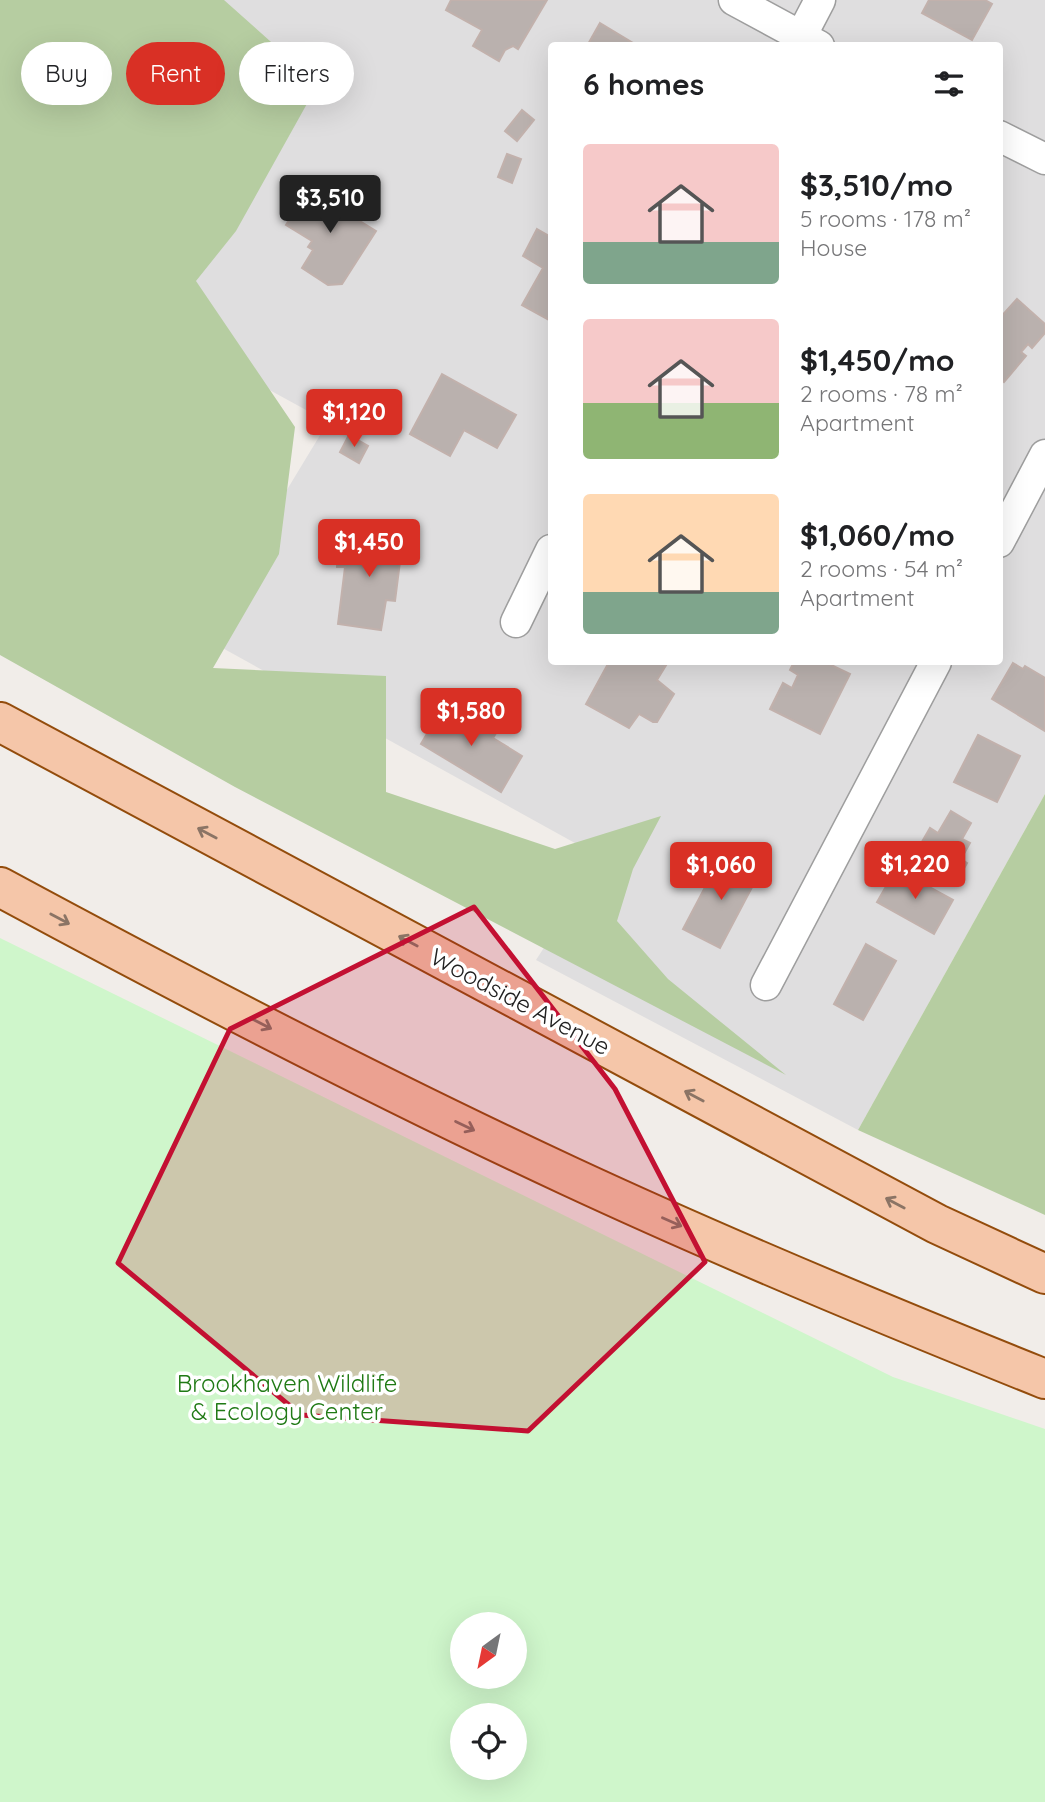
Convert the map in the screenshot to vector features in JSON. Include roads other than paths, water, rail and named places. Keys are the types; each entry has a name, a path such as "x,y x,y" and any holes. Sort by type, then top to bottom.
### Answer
{"main road":[{"name":"Woodside Avenue","path":"0,722 937,1224 1045,1274"},
{"path":"0,887 343,1065 569,1176 777,1269 1045,1379"},
{"path":"937,1224 1045,1263"}],"street":[{"path":"734,0 805,42 820,0"},
{"path":"1003,138 1045,159"},
{"path":"1003,534 1045,455"},
{"path":"516,622 548,556"},
{"path":"766,985 934,665"}],"park label":[{"name":"Brookhaven Wildlife & Ecology Center","path":"287,1398"}]}
